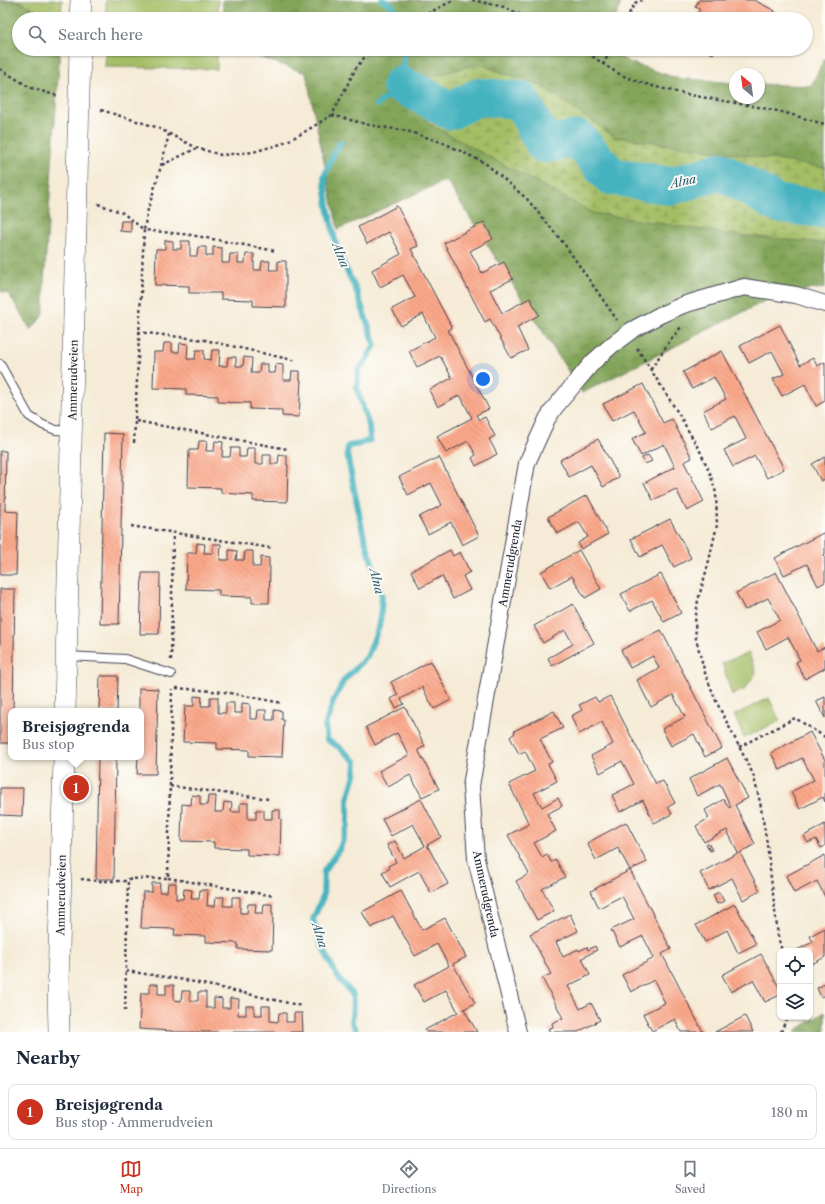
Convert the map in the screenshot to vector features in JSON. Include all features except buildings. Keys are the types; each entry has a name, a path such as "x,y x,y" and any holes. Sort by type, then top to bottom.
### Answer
{"street":[{"path":"80,12 81,0"},
{"name":"Ammerudveien","path":"65,708 80,56"},
{"name":"Ammerudgrenda","path":"518,1032 476,859 471,786 527,463 546,419 554,407 593,362 632,330 660,315 683,305 744,287 796,295 825,304"},
{"name":"Ammerudveien","path":"59,1032 64,760"}],"lane":[{"path":"0,364 29,416 43,425 56,430 71,431"},
{"path":"66,656 126,659 171,674"}],"path":[{"path":"431,12 454,0"},
{"path":"472,0 504,6 516,12"},
{"path":"630,12 635,3 642,0"},
{"path":"101,110 156,127 197,148 221,155 253,152 281,144 332,115 356,68 365,56"},
{"path":"592,56 603,65 625,77 671,91 777,111 825,124"},
{"path":"603,65 608,56"},
{"path":"0,68 31,88 58,96"},
{"path":"332,115 369,125 407,131 444,143 485,164 527,199 565,245 620,324"},
{"path":"134,443 136,421 138,332 144,230 147,213 162,166 169,134"},
{"path":"162,166 197,148"},
{"path":"92,202 123,213 144,230 191,235 276,251"},
{"path":"651,369 669,342 686,322"},
{"path":"138,332 205,340 298,361"},
{"path":"633,343 651,369 701,453 716,493 717,525 698,600 695,622 696,639 705,673 716,701 752,774 760,802 767,844 778,936 781,948"},
{"path":"136,421 287,449"},
{"path":"131,526 271,548"},
{"path":"171,674 173,533"},
{"path":"168,878 172,688 224,692 282,703"},
{"path":"739,747 794,718 825,737"},
{"path":"170,786 269,799"},
{"path":"77,879 128,881 128,879 168,878 274,896"},
{"path":"125,1011 128,881"},
{"path":"126,971 184,980 302,1006"},
{"path":"781,1032 787,1020"}],"green space":[{"path":"62,0 61,12 40,12 19,1 0,1"},
{"path":"106,0 218,0 218,12 106,12"},
{"path":"222,0 622,0 618,12 225,12"},
{"path":"0,1 19,1 40,12 12,12 12,56 60,56 44,283 44,314 31,330 9,294 0,291"},
{"path":"106,56 217,56 217,69 105,67"},
{"path":"256,56 618,56 629,62 676,78 729,82 729,104 765,104 765,84 811,86 825,58 825,288 783,292 582,393 446,180 338,229 306,73"},
{"path":"478,64 542,86 615,137 753,156 825,168 825,243 736,235 593,213 429,124 401,85"},
{"path":"749,653 756,673 744,690 732,695 722,663"},
{"path":"769,698 780,721 744,738 734,715"},
{"path":"825,1012 825,1032 795,1032 799,1028"}],"waterway":[{"path":"382,0 392,5 395,12"},
{"name":"Alna","path":"377,105 401,85 404,56"},
{"name":"Alna","path":"401,85 450,111 478,97 521,100 544,144 578,139 611,176 671,186 721,171 778,204 825,209"},
{"name":"Alna","path":"341,142 334,153 324,176 328,207 337,250 356,290 375,345 358,371 357,389 369,426 370,440 360,444 348,446 347,454 363,533 382,596 380,624 367,657 344,680 333,702 325,726 327,740 339,747 356,762 355,775 348,798 348,825 340,848 324,871 323,897 313,919 320,942 337,976 353,995 352,1023 357,1032"}],"place":[{"name":"Breisjøgrenda","path":"76,788"}]}
